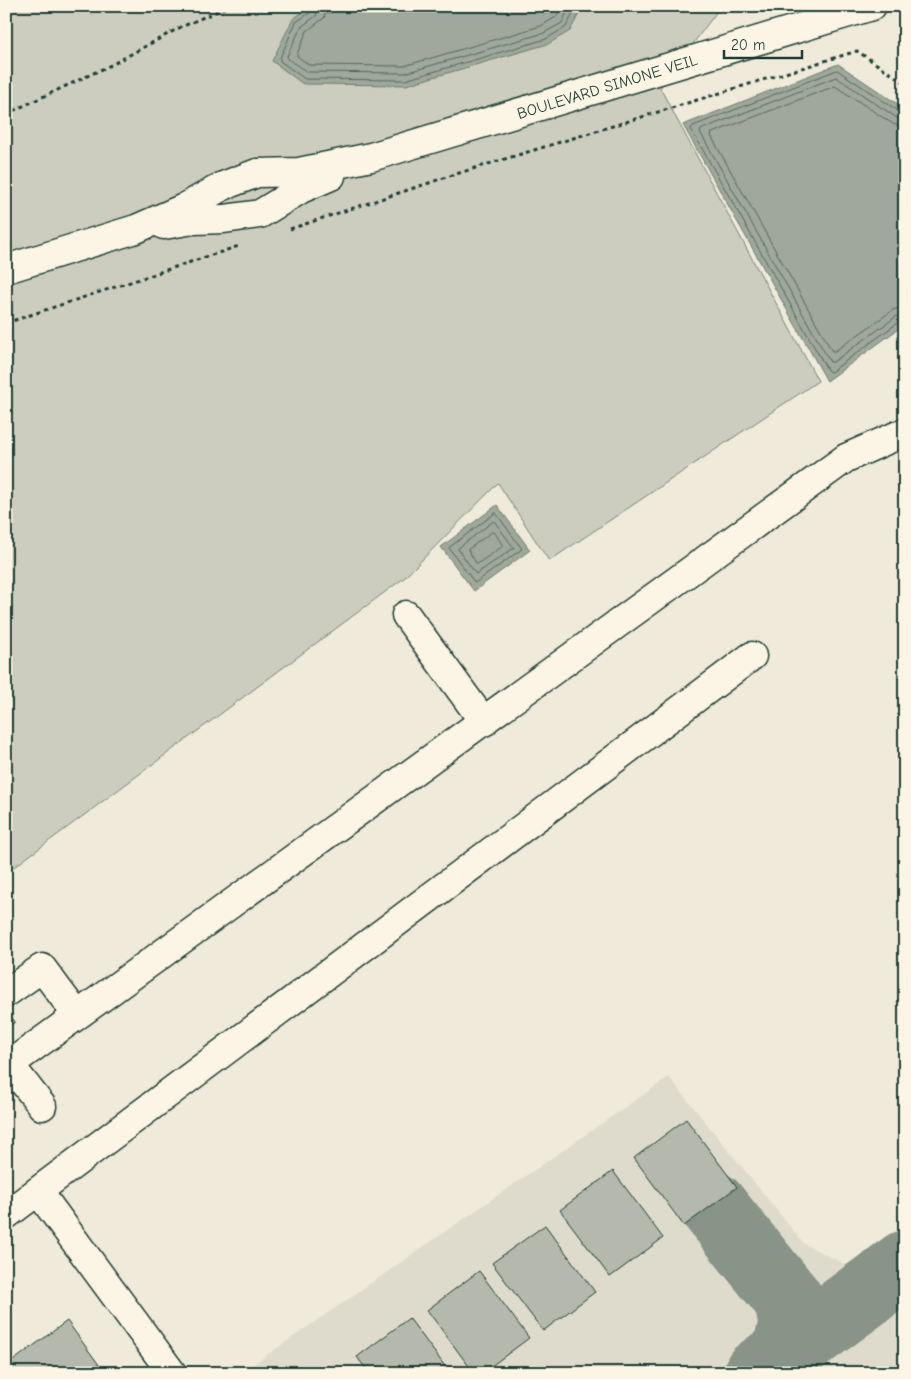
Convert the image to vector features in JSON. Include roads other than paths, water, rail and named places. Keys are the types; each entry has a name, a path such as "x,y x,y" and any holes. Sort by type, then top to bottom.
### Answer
{"street":[{"name":"BOULEVARD SIMONE VEIL","path":"6,269 136,229 184,208 223,186 257,172 299,172 371,157 872,6"},
{"name":"BOULEVARD SIMONE VEIL","path":"136,229 193,220 224,219 260,214 301,189 371,157"},
{"path":"42,1106 8,1066 846,458 905,432"},
{"path":"406,615 484,722"},
{"path":"6,1215 752,656"},
{"path":"6,993 42,968 78,1015"},
{"path":"38,1191 172,1373"}],"water":[{"path":"311,6 583,6 570,31 548,44 406,85 303,84 272,61 293,19"},
{"path":"838,64 905,109 905,324 827,381 683,125"},
{"path":"497,505 530,550 474,591 441,547"}]}
